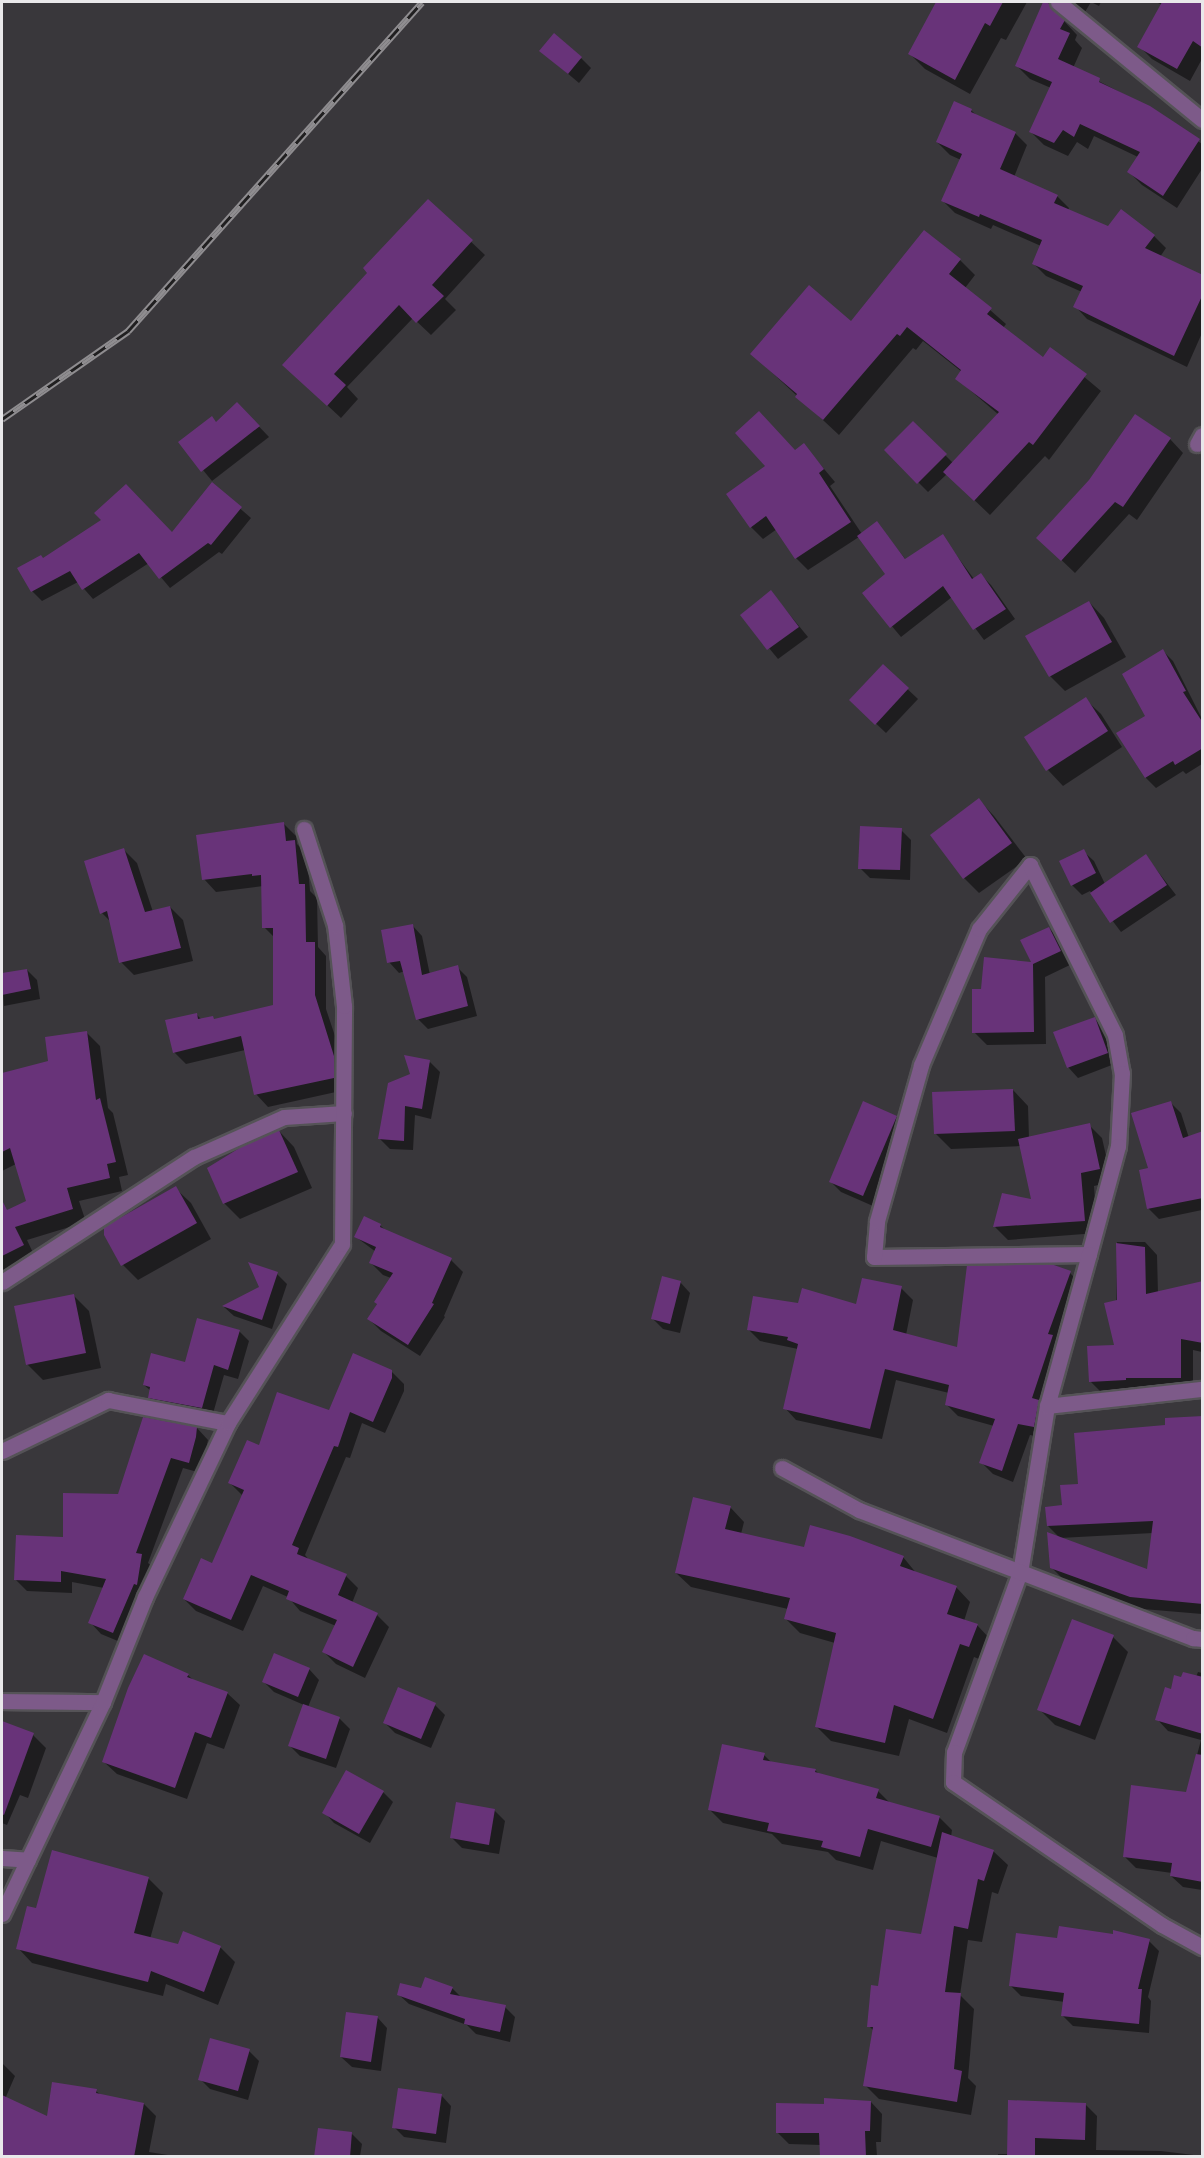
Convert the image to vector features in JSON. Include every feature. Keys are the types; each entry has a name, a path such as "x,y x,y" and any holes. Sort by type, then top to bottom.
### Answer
{"street":[{"path":"1058,2 1203,120"},
{"path":"2,1914 103,1702 146,1597 228,1423 342,1244 344,1006 335,925 304,829"},
{"path":"1089,1254 874,1257 877,1221 921,1065 979,929 1030,865 1115,1035 1122,1073 1118,1146 1089,1254 1047,1407 1020,1572 954,1752 952,1782 1162,1925 1203,1947"},
{"path":"2,1282 194,1157 284,1117 344,1113"},
{"path":"1047,1407 1203,1389"},
{"path":"2,1451 108,1400 228,1423"},
{"path":"782,1468 859,1510 1193,1638 1203,1639"},
{"path":"2,1701 103,1702"},
{"path":"2,1858 28,1860"}],"building":[{"path":"936,2 1003,2 990,26 985,23 955,80 908,54"},
{"path":"1043,2 1048,2 1051,9 1065,20 1060,29 1070,33 1058,59 1100,78 1099,82 1150,106 1200,139 1163,196 1127,172 1140,152 1080,124 1074,137 1063,130 1054,143 1029,132 1052,82 1015,66"},
{"path":"1162,2 1203,2 1203,48 1193,41 1177,69 1137,47"},
{"path":"554,33 582,57 568,74 539,51"},
{"path":"954,101 972,109 971,112 1016,132 1000,169 1058,195 1054,203 1108,226 1121,209 1155,235 1145,248 1203,275 1203,294 1174,356 1073,307 1083,286 1032,264 1042,240 980,214 979,217 941,201 962,154 936,142"},
{"path":"428,199 473,240 432,285 444,296 416,323 399,305 334,374 346,385 327,406 282,365 367,273 363,268"},
{"path":"924,230 961,259 949,274 992,308 987,314 1043,357 1050,347 1087,374 1033,445 1029,442 974,501 943,472 999,412 955,379 961,370 907,327 900,336 897,334 823,420 795,397 797,394 750,354 809,285 851,321"},
{"path":"237,402 260,426 201,472 178,442 212,416 216,422"},
{"path":"759,411 795,450 804,443 824,469 819,473 851,522 795,559 766,516 750,528 726,494 765,466 735,433"},
{"path":"1135,414 1171,438 1123,507 1115,502 1061,561 1036,538 1089,480"},
{"path":"913,421 947,454 917,484 884,450"},
{"path":"212,482 242,507 211,545 208,543 159,579 139,553 82,590 70,571 31,592 17,568 41,555 43,558 101,520 94,513 126,484 172,532"},
{"path":"877,521 905,559 943,534 972,579 981,573 1006,609 973,630 943,586 890,628 862,593 885,574 857,536"},
{"path":"771,590 799,627 767,650 740,615"},
{"path":"1089,601 1112,642 1049,677 1025,636"},
{"path":"1163,649 1186,691 1183,692 1203,723 1203,748 1175,765 1173,761 1145,778 1116,733 1145,716 1122,674"},
{"path":"883,664 909,688 875,725 849,700"},
{"path":"1086,697 1108,731 1046,771 1024,737"},
{"path":"979,798 1012,843 963,879 930,835"},
{"path":"284,822 286,841 295,840 299,884 305,884 306,942 315,942 315,995 334,1056 334,1078 254,1095 241,1036 173,1053 165,1020 197,1013 198,1019 213,1016 214,1019 273,1005 273,928 262,928 261,875 202,880 196,835"},
{"path":"860,826 902,828 900,870 858,869"},
{"path":"124,848 145,912 170,906 181,948 119,963 107,911 100,914 84,861"},
{"path":"1084,849 1096,873 1071,886 1059,861"},
{"path":"1146,854 1167,885 1110,923 1090,893"},
{"path":"413,924 422,975 458,965 468,1006 416,1020 400,961 387,963 381,930"},
{"path":"1049,927 1061,951 1033,964 1034,1032 972,1033 972,989 981,989 984,957 1031,962 1020,940"},
{"path":"27,969 31,989 2,995 2,973"},
{"path":"1095,1017 1108,1053 1067,1068 1053,1032"},
{"path":"87,1031 96,1100 100,1098 116,1162 107,1164 110,1178 67,1188 73,1209 15,1227 24,1245 2,1256 2,1200 7,1210 26,1201 10,1148 2,1152 2,1073 48,1061 45,1037"},
{"path":"404,1055 430,1060 422,1109 405,1106 404,1141 378,1139 388,1083 410,1074"},
{"path":"1013,1089 1015,1131 934,1134 932,1092"},
{"path":"863,1101 897,1116 863,1196 829,1182"},
{"path":"1171,1101 1183,1138 1203,1131 1203,1198 1147,1209 1139,1170 1148,1168 1131,1113"},
{"path":"1090,1123 1100,1169 1081,1173 1085,1221 993,1227 1002,1193 1031,1199 1018,1139"},
{"path":"279,1130 298,1172 223,1204 207,1168 246,1144"},
{"path":"176,1186 197,1223 121,1266 104,1235 104,1227"},
{"path":"364,1216 381,1224 380,1227 452,1258 432,1303 434,1304 408,1345 367,1319 377,1304 374,1302 393,1273 369,1263 376,1247 354,1237"},
{"path":"1116,1243 1145,1247 1146,1294 1203,1281 1203,1343 1181,1339 1181,1378 1126,1378 1126,1380 1089,1382 1087,1346 1114,1345 1104,1303 1117,1300"},
{"path":"248,1262 278,1272 262,1320 222,1306 259,1287"},
{"path":"1051,1264 1071,1271 1048,1334 1053,1335 1032,1398 1039,1400 1034,1427 1018,1424 1002,1471 979,1463 995,1419 945,1405 949,1385 885,1369 870,1429 783,1409 798,1344 787,1340 788,1337 747,1330 753,1296 798,1303 802,1288 856,1304 862,1278 902,1286 893,1330 957,1347 967,1265"},
{"path":"662,1276 681,1281 670,1324 651,1319"},
{"path":"74,1294 86,1353 26,1365 14,1306"},
{"path":"197,1318 240,1330 228,1370 214,1365 202,1408 148,1398 150,1387 143,1385 151,1353 185,1362"},
{"path":"353,1353 392,1370 392,1378 373,1422 350,1412 338,1447 334,1446 292,1545 299,1548 297,1554 347,1574 338,1595 378,1613 353,1667 322,1652 337,1620 286,1599 289,1591 251,1575 231,1620 183,1599 201,1558 212,1563 244,1490 228,1483 247,1440 259,1445 277,1392 329,1410"},
{"path":"1203,1416 1203,1604 1130,1597 1050,1568 1047,1532 1147,1569 1153,1521 1047,1526 1045,1507 1062,1505 1060,1485 1078,1484 1074,1433 1165,1425 1165,1418"},
{"path":"143,1417 197,1427 196,1437 189,1463 171,1458 136,1553 142,1554 137,1585 134,1584 113,1633 88,1623 106,1579 61,1571 61,1582 14,1580 16,1535 63,1537 63,1493 118,1494"},
{"path":"693,1497 731,1506 725,1529 804,1547 810,1525 850,1536 904,1556 900,1566 957,1586 947,1614 978,1624 969,1647 960,1644 933,1719 894,1705 885,1743 815,1727 836,1633 784,1619 790,1598 675,1573"},
{"path":"1072,1619 1114,1635 1080,1726 1037,1710"},
{"path":"274,1653 310,1668 298,1697 262,1682"},
{"path":"144,1654 189,1674 187,1677 228,1692 211,1738 195,1732 175,1788 102,1762 128,1688"},
{"path":"1183,1672 1203,1677 1203,1734 1155,1720 1165,1687 1171,1689 1174,1675 1181,1677"},
{"path":"398,1687 436,1703 421,1739 383,1723"},
{"path":"303,1704 340,1717 326,1759 288,1746"},
{"path":"2,1721 34,1733 4,1815 2,1814"},
{"path":"722,1744 765,1753 763,1760 816,1769 815,1772 879,1789 876,1798 940,1816 931,1847 868,1829 860,1857 821,1847 823,1841 767,1831 769,1823 708,1810"},
{"path":"1196,1754 1203,1755 1203,1882 1170,1876 1172,1863 1123,1857 1131,1785 1186,1792"},
{"path":"346,1770 384,1791 359,1834 322,1813"},
{"path":"456,1802 495,1809 489,1845 450,1838"},
{"path":"942,1832 994,1850 984,1881 978,1879 968,1929 954,1926 945,1992 961,1993 954,2069 962,2071 957,2102 863,2086 873,2027 867,2027 871,1985 878,1986 886,1929 921,1934"},
{"path":"52,1850 149,1877 134,1933 178,1944 183,1931 221,1946 204,1992 151,1971 148,1982 16,1949 27,1906 36,1908"},
{"path":"1059,1926 1113,1934 1113,1930 1150,1939 1138,1989 1142,1989 1139,2024 1061,2016 1064,1993 1009,1986 1016,1933 1057,1938"},
{"path":"425,1977 453,1987 450,1994 506,2005 500,2032 464,2024 465,2019 397,1995 400,1983 421,1988"},
{"path":"346,2012 378,2016 371,2062 340,2057"},
{"path":"210,2038 250,2049 238,2091 198,2080"},
{"path":"52,2082 97,2089 96,2093 144,2103 134,2157 2,2157 2,2095 47,2116"},
{"path":"398,2088 442,2094 436,2134 392,2128"},
{"path":"824,2098 871,2101 870,2131 865,2131 866,2157 820,2157 819,2133 776,2133 776,2103 824,2104"},
{"path":"1008,2100 1086,2103 1085,2140 1035,2138 1035,2157 1007,2157"},
{"path":"318,2128 352,2132 350,2157 314,2157"}],"railway":[{"path":"2,419 128,331 422,2"}]}
